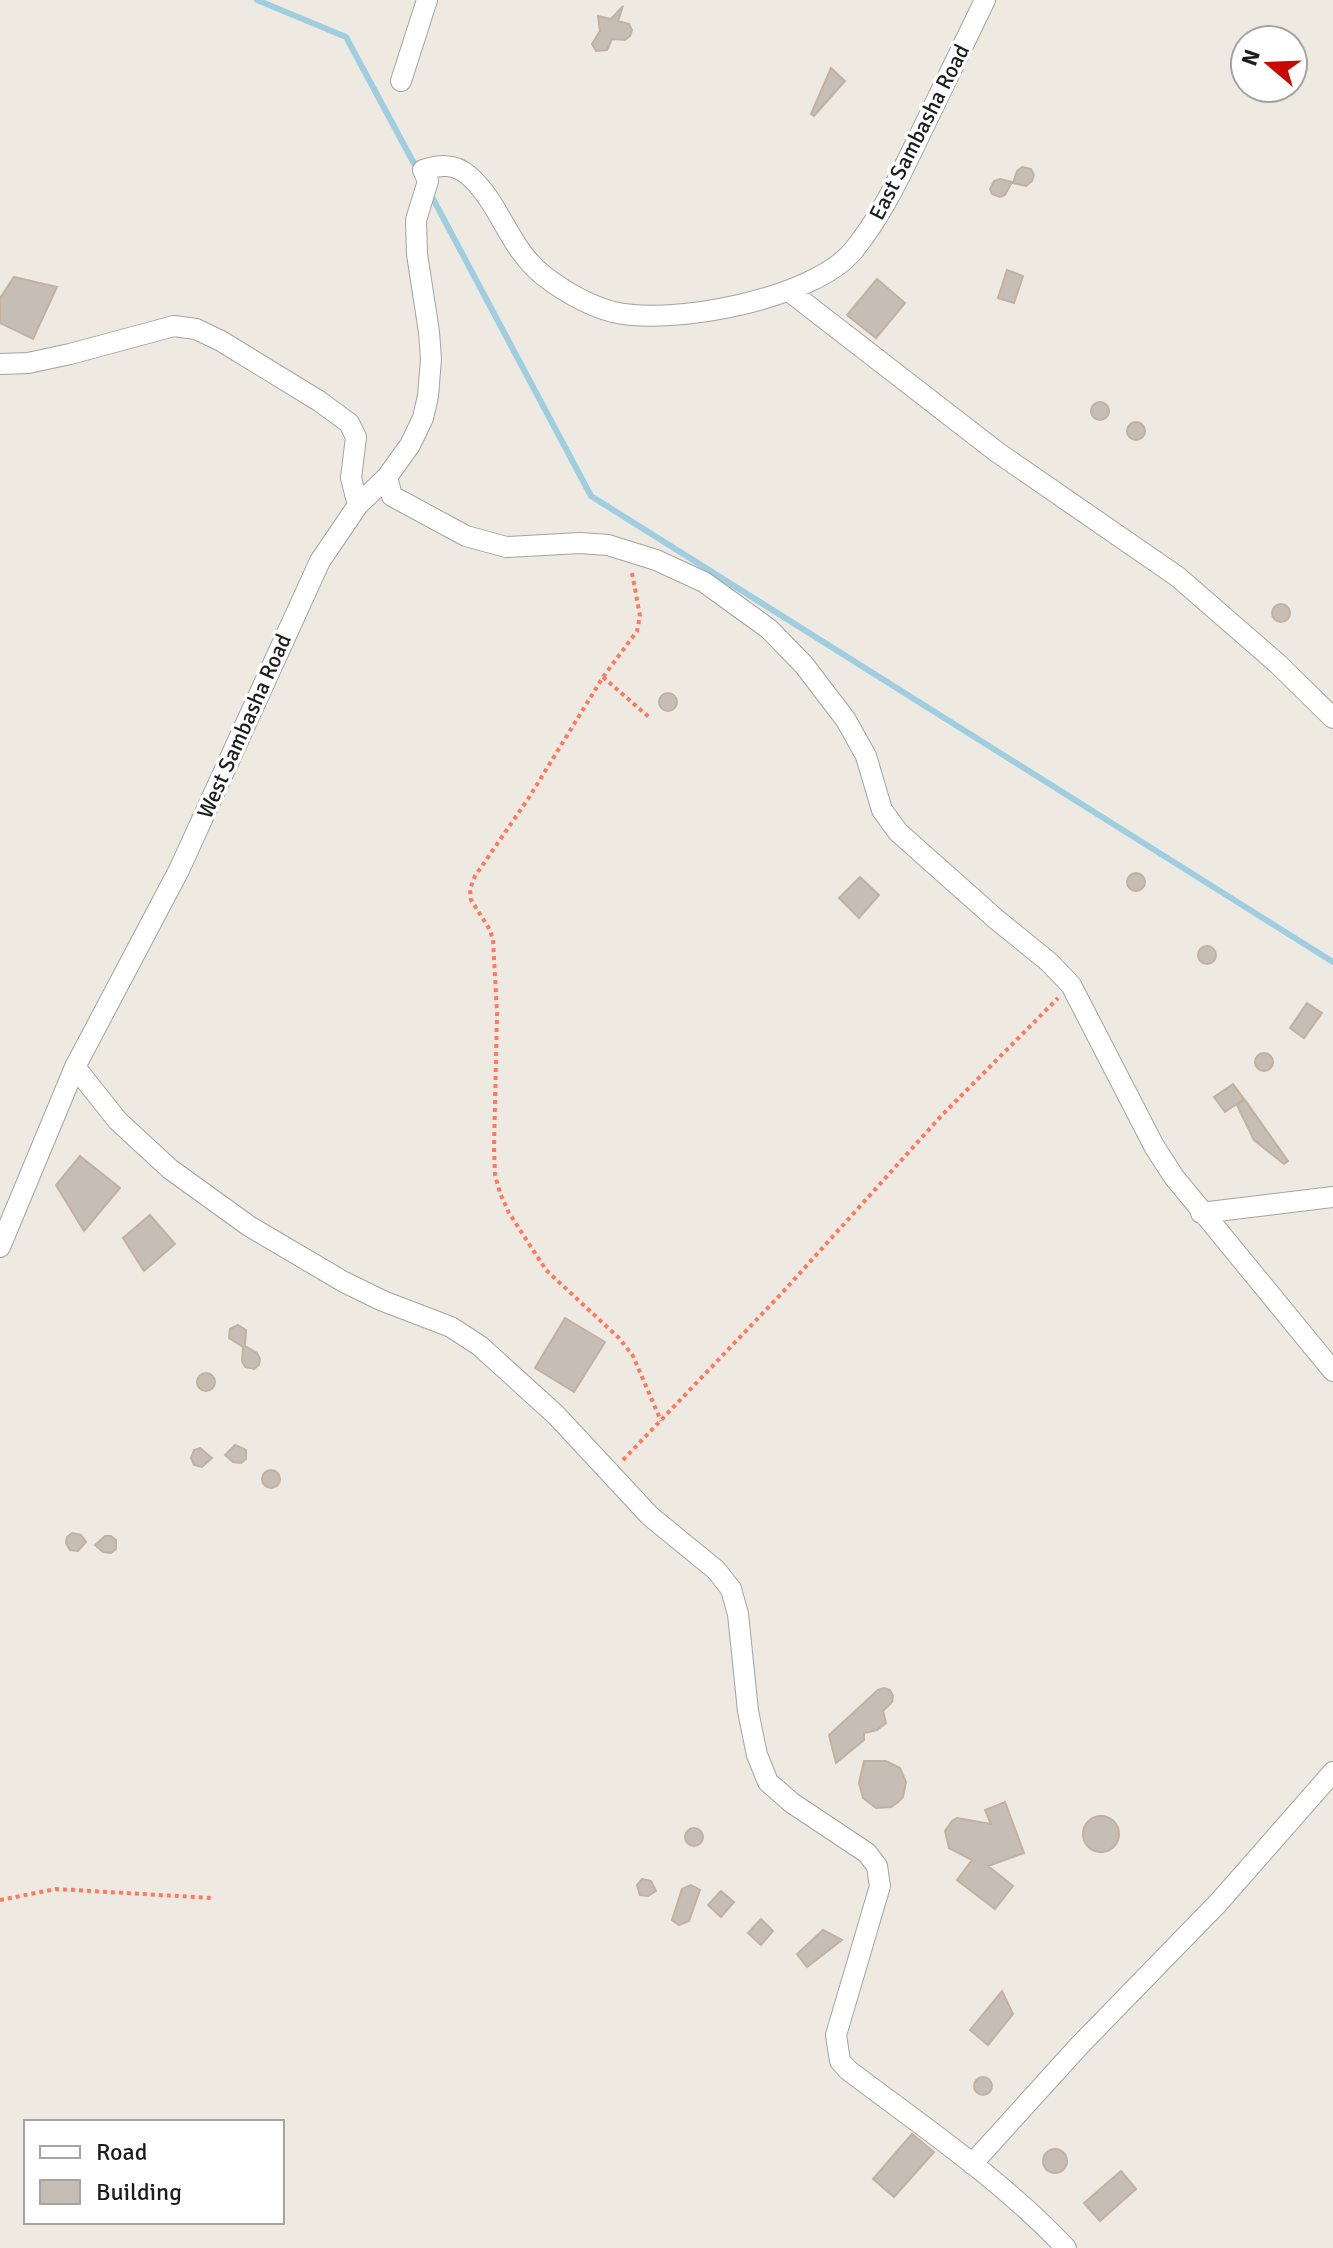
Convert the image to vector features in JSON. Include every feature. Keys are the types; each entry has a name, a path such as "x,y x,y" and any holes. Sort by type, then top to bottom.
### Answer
{"street":[{"path":"401,81 427,0"},
{"name":"East Sambasha Road","path":"440,165 458,168 470,176 492,205 521,255 575,299 614,312 649,316 717,310 789,291 818,279 851,254 879,215 985,0"},
{"name":"West Sambasha Road","path":"0,1247 75,1067 179,870 320,561 358,505 387,477 410,445 423,418 428,396 429,332 417,254 416,220 428,181 423,170 440,165"},
{"path":"789,291 997,452 1178,577 1278,664 1333,718"},
{"path":"0,364 28,363 70,354 174,326 196,329 319,401 349,423 356,437 351,478 358,505"},
{"path":"387,477 392,496 466,536 506,547 580,543 608,545 686,573 704,582 782,641 846,720 866,756 882,810 898,832 1049,962 1071,985 1154,1146 1201,1213 1333,1371"},
{"path":"75,1067 118,1121 170,1169 249,1226 344,1282 451,1327 480,1346 556,1415 650,1516 716,1570 731,1589 738,1614 748,1711 757,1755 768,1782 792,1803 867,1853 877,1866 880,1886 836,2035 840,2061 972,2164 1045,2226 1066,2248"},
{"path":"1201,1213 1333,1197"},
{"path":"972,2164 1079,2046 1219,1902 1333,1772"}],"path":[{"path":"627,551 640,621 637,631 603,677 528,799 476,872 470,896 493,940 497,1013 494,1148 495,1175 500,1193 509,1213 546,1270 619,1338 633,1356 661,1421"},
{"path":"603,677 650,718"},
{"path":"610,1474 781,1294 942,1115 1071,985"},
{"path":"0,1900 56,1889 212,1898"}],"building":[{"path":"623,6 618,21 629,24 632,30 630,36 625,40 612,39 607,50 596,51 592,44 600,31 598,16 611,19"},
{"path":"831,68 845,81 814,116 811,114"},
{"path":"1022,167 1031,169 1034,175 1026,186 1013,183"},
{"path":"994,181 1012,182 1005,195 1000,197 992,194 990,189"},
{"path":"1007,270 1023,276 1014,303 998,298"},
{"path":"14,277 57,287 33,339 0,323 0,298"},
{"path":"877,279 905,303 876,338 847,315"},
{"path":"1100,402 1109,411 1100,420 1091,411"},
{"path":"1136,422 1145,431 1136,440 1127,431"},
{"path":"1281,604 1290,613 1281,622 1272,613"},
{"path":"668,693 677,702 668,711 659,702"},
{"path":"1136,873 1145,882 1136,891 1127,882"},
{"path":"860,877 879,895 859,918 839,898"},
{"path":"1207,946 1216,955 1207,964 1198,955"},
{"path":"1307,1003 1322,1013 1304,1038 1290,1028"},
{"path":"1264,1053 1273,1062 1264,1071 1255,1062"},
{"path":"1233,1084 1244,1099 1225,1112 1214,1097"},
{"path":"1245,1100 1288,1161 1284,1164 1254,1140 1237,1105"},
{"path":"80,1156 120,1188 84,1231 56,1185"},
{"path":"150,1215 175,1244 144,1271 123,1238"},
{"path":"565,1318 605,1342 574,1392 535,1368"},
{"path":"238,1325 246,1330 245,1346 257,1353 260,1359 254,1369 245,1367 243,1347 229,1338 230,1329"},
{"path":"206,1373 215,1382 206,1391 197,1382"},
{"path":"235,1445 246,1450 246,1459 241,1463 233,1462 225,1455"},
{"path":"200,1448 212,1458 202,1467 194,1465 191,1458 194,1450"},
{"path":"271,1470 280,1479 271,1488 262,1479"},
{"path":"72,1533 81,1535 86,1542 78,1551 70,1550 66,1543"},
{"path":"105,1536 116,1540 116,1549 111,1553 103,1552 95,1545"},
{"path":"884,1688 890,1690 893,1696 892,1702 883,1711 886,1723 877,1730 864,1733 864,1740 836,1763 829,1735"},
{"path":"864,1761 886,1761 900,1768 906,1782 903,1797 897,1803 891,1807 876,1808 863,1798 859,1783"},
{"path":"1005,1802 1024,1853 988,1866 1013,1886 995,1909 957,1880 972,1860 949,1848 945,1831 957,1818 991,1824 985,1810"},
{"path":"1101,1816 1114,1821 1119,1834 1114,1847 1101,1852 1088,1847 1083,1834 1088,1821"},
{"path":"694,1828 703,1837 694,1846 685,1837"},
{"path":"642,1879 651,1881 656,1891 648,1896 640,1895 637,1885"},
{"path":"691,1885 700,1890 689,1921 679,1925 672,1920 682,1889"},
{"path":"721,1891 734,1902 721,1917 708,1905"},
{"path":"761,1919 773,1931 761,1945 748,1933"},
{"path":"823,1930 842,1940 807,1967 797,1954"},
{"path":"1002,1991 1013,2014 988,2045 970,2030"},
{"path":"983,2077 992,2086 983,2095 974,2086"},
{"path":"912,2134 934,2152 894,2197 873,2179"},
{"path":"1055,2149 1063,2153 1067,2161 1063,2169 1055,2173 1047,2169 1043,2161 1047,2153"},
{"path":"1121,2171 1136,2189 1100,2221 1084,2203"}],"waterway":[{"path":"257,0 346,37 418,171"},
{"path":"431,195 591,496 1333,962"}]}
